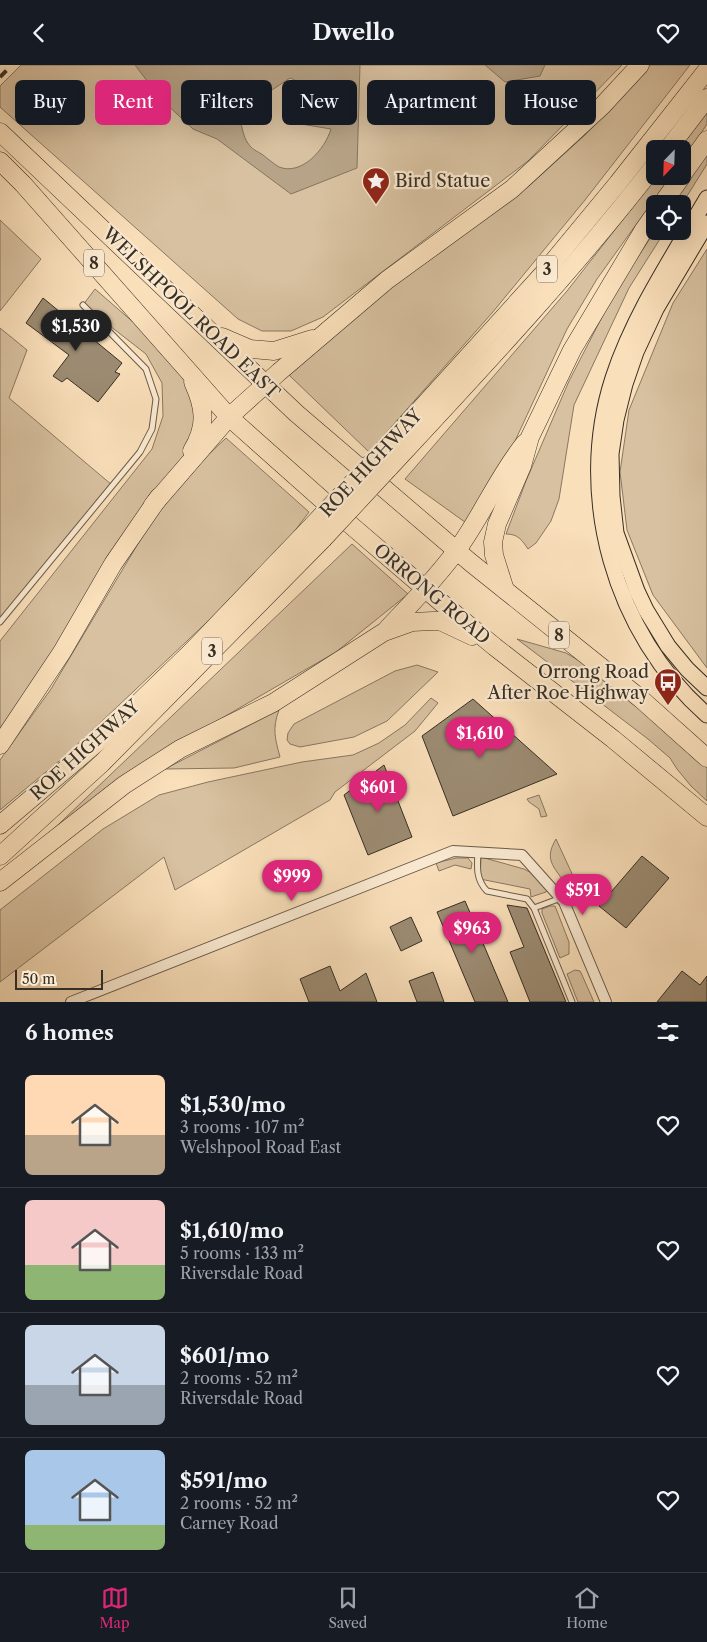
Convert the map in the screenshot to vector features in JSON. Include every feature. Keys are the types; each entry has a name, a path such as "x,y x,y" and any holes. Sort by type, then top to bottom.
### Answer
{"highway":[{"path":"153,505 230,417 318,337 387,280 512,189 602,106 640,65"},
{"name":"ROE HIGHWAY","path":"0,856 102,763 382,463 542,275 707,70"},
{"path":"675,140 707,98"},
{"name":"WELSHPOOL ROAD EAST","path":"0,132 296,413 457,550"},
{"path":"691,163 707,140"},
{"name":"WELSHPOOL ROAD EAST","path":"0,161 23,183 230,417 346,521"},
{"name":"ROE HIGHWAY","path":"382,463 503,345 558,284 646,176"},
{"path":"506,591 494,555 493,542 496,524 522,466 530,437 572,350 646,227"},
{"path":"210,332 250,349 274,351 318,337"},
{"path":"0,745 62,651 113,564 198,441 203,427 200,398 186,368"},
{"path":"384,632 425,589 457,550 511,461 530,437"},
{"name":"ORRONG ROAD","path":"346,521 495,647 613,739 707,817"},
{"name":"ROE HIGHWAY","path":"0,825 99,741 191,651 316,534"},
{"name":"8","path":"457,550 641,699 707,758"},
{"path":"0,883 124,785 180,749 273,703 384,632 412,622 440,621 495,647"}],"main road":[{"path":"707,197 646,303 625,346 613,379 603,418 599,454 598,497 605,536 616,576 634,620 657,659 676,683 707,715"},
{"path":"707,223 656,309 636,351 616,420 611,454 612,496 616,533 638,591 646,610 668,646 687,669 707,688"}],"street":[{"path":"70,1002 453,851 522,855 564,902 606,1002"}],"lane":[{"path":"0,621 140,452 152,429 156,399 146,369 83,305"},
{"path":"478,853 477,875 484,889 527,899 534,908 572,1002"},
{"path":"534,908 561,898"}],"shaded area":[{"path":"21,65 622,65 596,92 596,80 505,80 505,125 563,125 528,161 323,317 291,331 262,331 238,319 20,125 85,125 85,80 15,80 15,120 0,107 0,86"},
{"path":"135,65 360,65 357,168 291,194 217,139 193,129 189,125 242,125 247,142 253,149 279,167 296,168 311,159 318,152 324,145 331,129 307,125 357,125 357,80 294,80 290,78 282,80 282,83 272,90 272,80 181,80 181,118 171,108 171,80 146,80"},
{"path":"485,65 545,65 540,76 505,80 505,82"},
{"path":"650,65 690,65 585,200 492,313 369,452 289,375 331,332 530,185 596,123"},
{"path":"707,112 707,124 691,148 691,140 685,140"},
{"path":"707,153 707,164 688,195 679,195 686,185 691,185 691,177"},
{"path":"650,185 665,185 657,195 646,195 646,211 597,279 567,329 515,441 469,525 405,479 567,291"},
{"path":"0,220 41,259 0,311"},
{"path":"649,240 659,240 629,288 574,405 559,499 551,521 536,543 528,549 519,538 506,534 526,481 569,381 616,290"},
{"path":"707,249 707,668 653,595 627,530 620,472 629,410 673,303"},
{"path":"95,289 186,368 203,427 0,745 0,641 152,449 163,416 162,383 146,354 83,305"},
{"path":"0,328 27,350 9,398 112,485 0,622"},
{"path":"226,438 309,512 284,545 223,607 64,757 0,810 0,760 51,689 151,522 184,478"},
{"path":"352,544 408,594 336,652 141,765 40,842"},
{"path":"517,639 566,653 593,669 707,766 707,801 691,786 670,758 648,739"},
{"path":"417,665 438,672 387,721 354,737 300,747 290,744 287,740 288,733 294,724 395,671"},
{"path":"431,698 438,703 415,731 335,792 330,800 175,890 164,857 0,982 0,910 103,829 159,795 208,782 302,762 353,755 379,743 405,725"},
{"path":"279,710 275,734 280,757 234,768 165,769"},
{"path":"539,795 547,816 541,817 539,809 527,799"},
{"path":"556,839 574,878 570,882 565,883 550,857 552,846"},
{"path":"481,857 524,869 535,875 547,889 546,892 531,897 530,889 480,879"},
{"path":"456,858 468,858 472,863 471,869 455,865 439,871 436,863"},
{"path":"555,906 569,942 569,954 560,958 542,913 542,909"},
{"path":"575,970 580,971 594,1002 578,1002 567,974"}],"building":[{"path":"43,298 122,363 115,372 120,374 98,402 67,378 62,382 53,376 69,355 26,323"},
{"path":"473,699 557,774 453,816 422,736"},
{"path":"384,765 412,837 368,855 344,795"},
{"path":"642,856 669,878 626,928 599,906"},
{"path":"465,901 508,1002 475,1002 437,912"},
{"path":"507,905 527,908 566,1002 530,1002 510,952 524,947"},
{"path":"411,917 422,941 401,951 390,927"},
{"path":"330,966 340,991 366,973 377,1002 309,1002 300,979"},
{"path":"682,971 700,985 707,976 707,1002 657,1002"},
{"path":"433,972 444,1002 417,1002 409,981"}],"railway":[{"path":"0,77 12,65"}],"place":[{"name":"Bird Statue","path":"376,205"},
{"name":"Orrong Road After Roe Highway","path":"668,706"}]}
